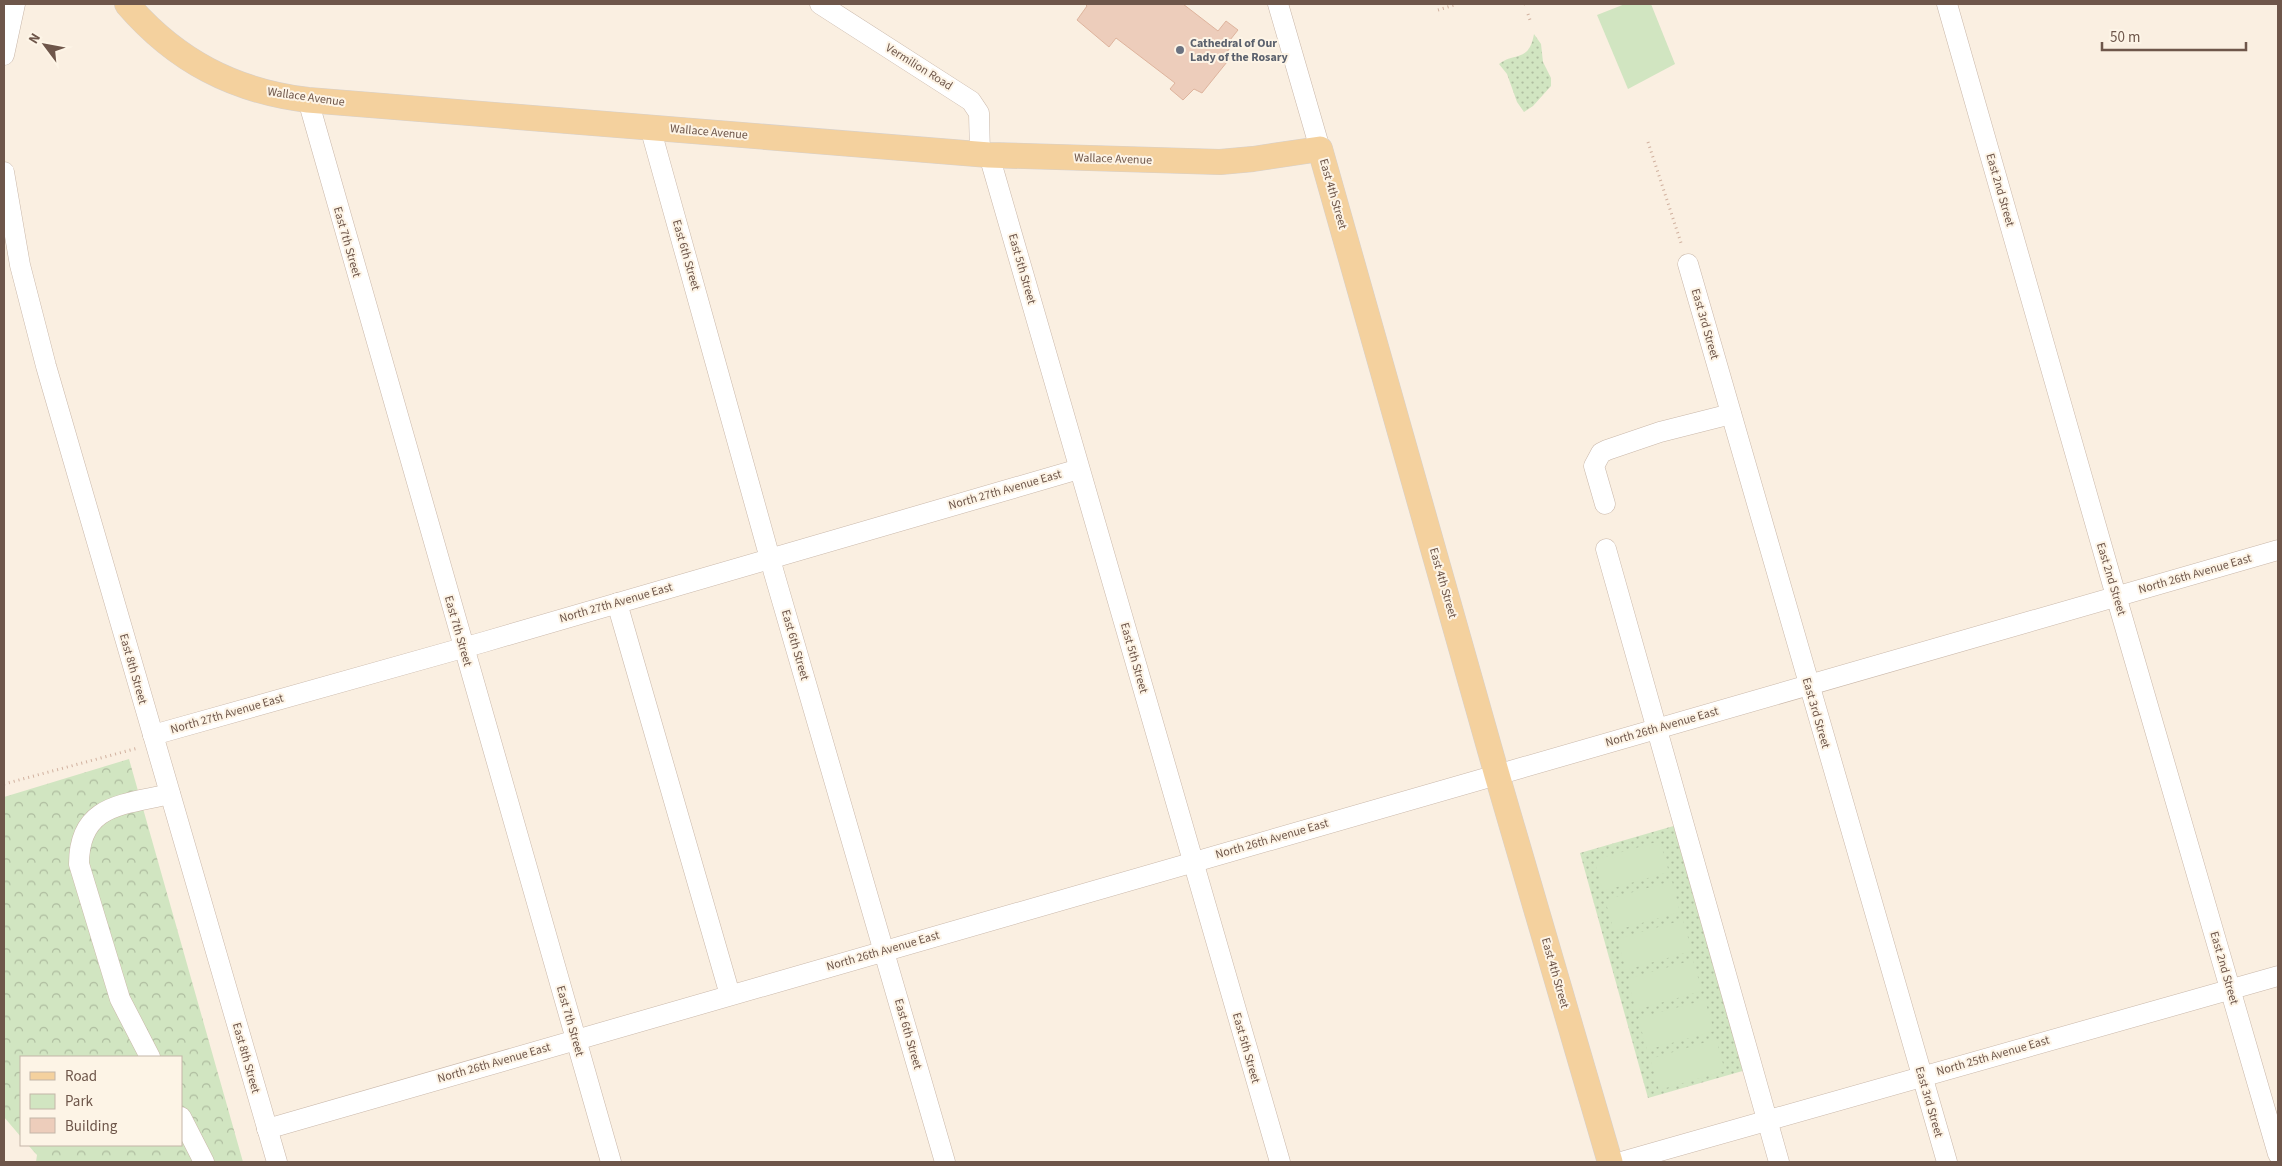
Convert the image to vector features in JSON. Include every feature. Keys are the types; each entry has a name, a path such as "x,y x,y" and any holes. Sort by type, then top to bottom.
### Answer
{"main road":[{"name":"Wallace Avenue","path":"127,4 160,38 181,54 218,76 263,92 308,100 984,154 1220,162 1253,159 1320,148"},
{"name":"East 4th Street","path":"1320,148 1497,775 1610,1162"}],"street":[{"path":"4,55 16,4"},
{"name":"Vermilion Road","path":"820,4 971,101 979,113 984,154"},
{"name":"East 4th Street","path":"1278,4 1320,148"},
{"name":"East 2nd Street","path":"1947,4 2116,597 2278,1154"},
{"name":"East 7th Street","path":"308,100 611,1162"},
{"name":"East 6th Street","path":"650,127 770,558 945,1162"},
{"name":"East 5th Street","path":"984,154 1080,469 1280,1162"},
{"name":"East 8th Street","path":"4,172 20,265 46,366 277,1162"},
{"name":"East 3rd Street","path":"1688,264 1947,1162"},
{"path":"1605,504 1594,466 1601,454 1660,432 1731,414"},
{"name":"North 27th Avenue East","path":"154,739 1080,469"},
{"path":"1606,549 1778,1162"},
{"name":"North 26th Avenue East","path":"267,1129 2278,550"},
{"path":"617,603 730,996"},
{"path":"149,1056 120,999 79,864 79,846 88,826 98,815 116,806 170,794"},
{"name":"North 25th Avenue East","path":"1621,1162 1921,1075 2278,976"},
{"path":"182,1119 204,1162"}],"path":[{"path":"1438,10 1454,5"},
{"path":"1528,14 1531,23"},
{"path":"1648,142 1688,264"},
{"path":"4,784 154,739"}],"green space":[{"path":"1625,4 1651,4 1675,64 1628,89 1597,15"},
{"path":"1534,34 1541,44 1543,62 1551,78 1551,86 1533,106 1524,112 1517,102 1507,74 1499,64 1525,53 1532,43"},
{"path":"129,759 243,1162 36,1162 37,1155 29,1146 182,1146 182,1056 20,1056 20,1136 4,1117 4,797"},
{"path":"1677,825 1746,1070 1648,1098 1580,853"},
{"path":"1660,841 1669,872 1603,891 1594,860"},
{"path":"1672,881 1680,912 1614,931 1605,900"},
{"path":"1683,920 1692,951 1626,970 1617,939"},
{"path":"1693,960 1702,991 1636,1010 1627,979"},
{"path":"1705,1000 1714,1031 1647,1050 1638,1018"},
{"path":"1716,1039 1725,1071 1659,1090 1650,1059"}],"building":[{"name":"Cathedral of Our Lady of the Rosary","path":"1085,4 1183,4 1218,31 1226,21 1238,30 1230,40 1234,43 1226,53 1231,57 1202,93 1194,89 1183,100 1170,89 1175,83 1116,38 1109,47 1077,20 1087,6"}],"place":[{"name":"Cathedral of Our Lady of the Rosary","path":"1180,50"}]}
